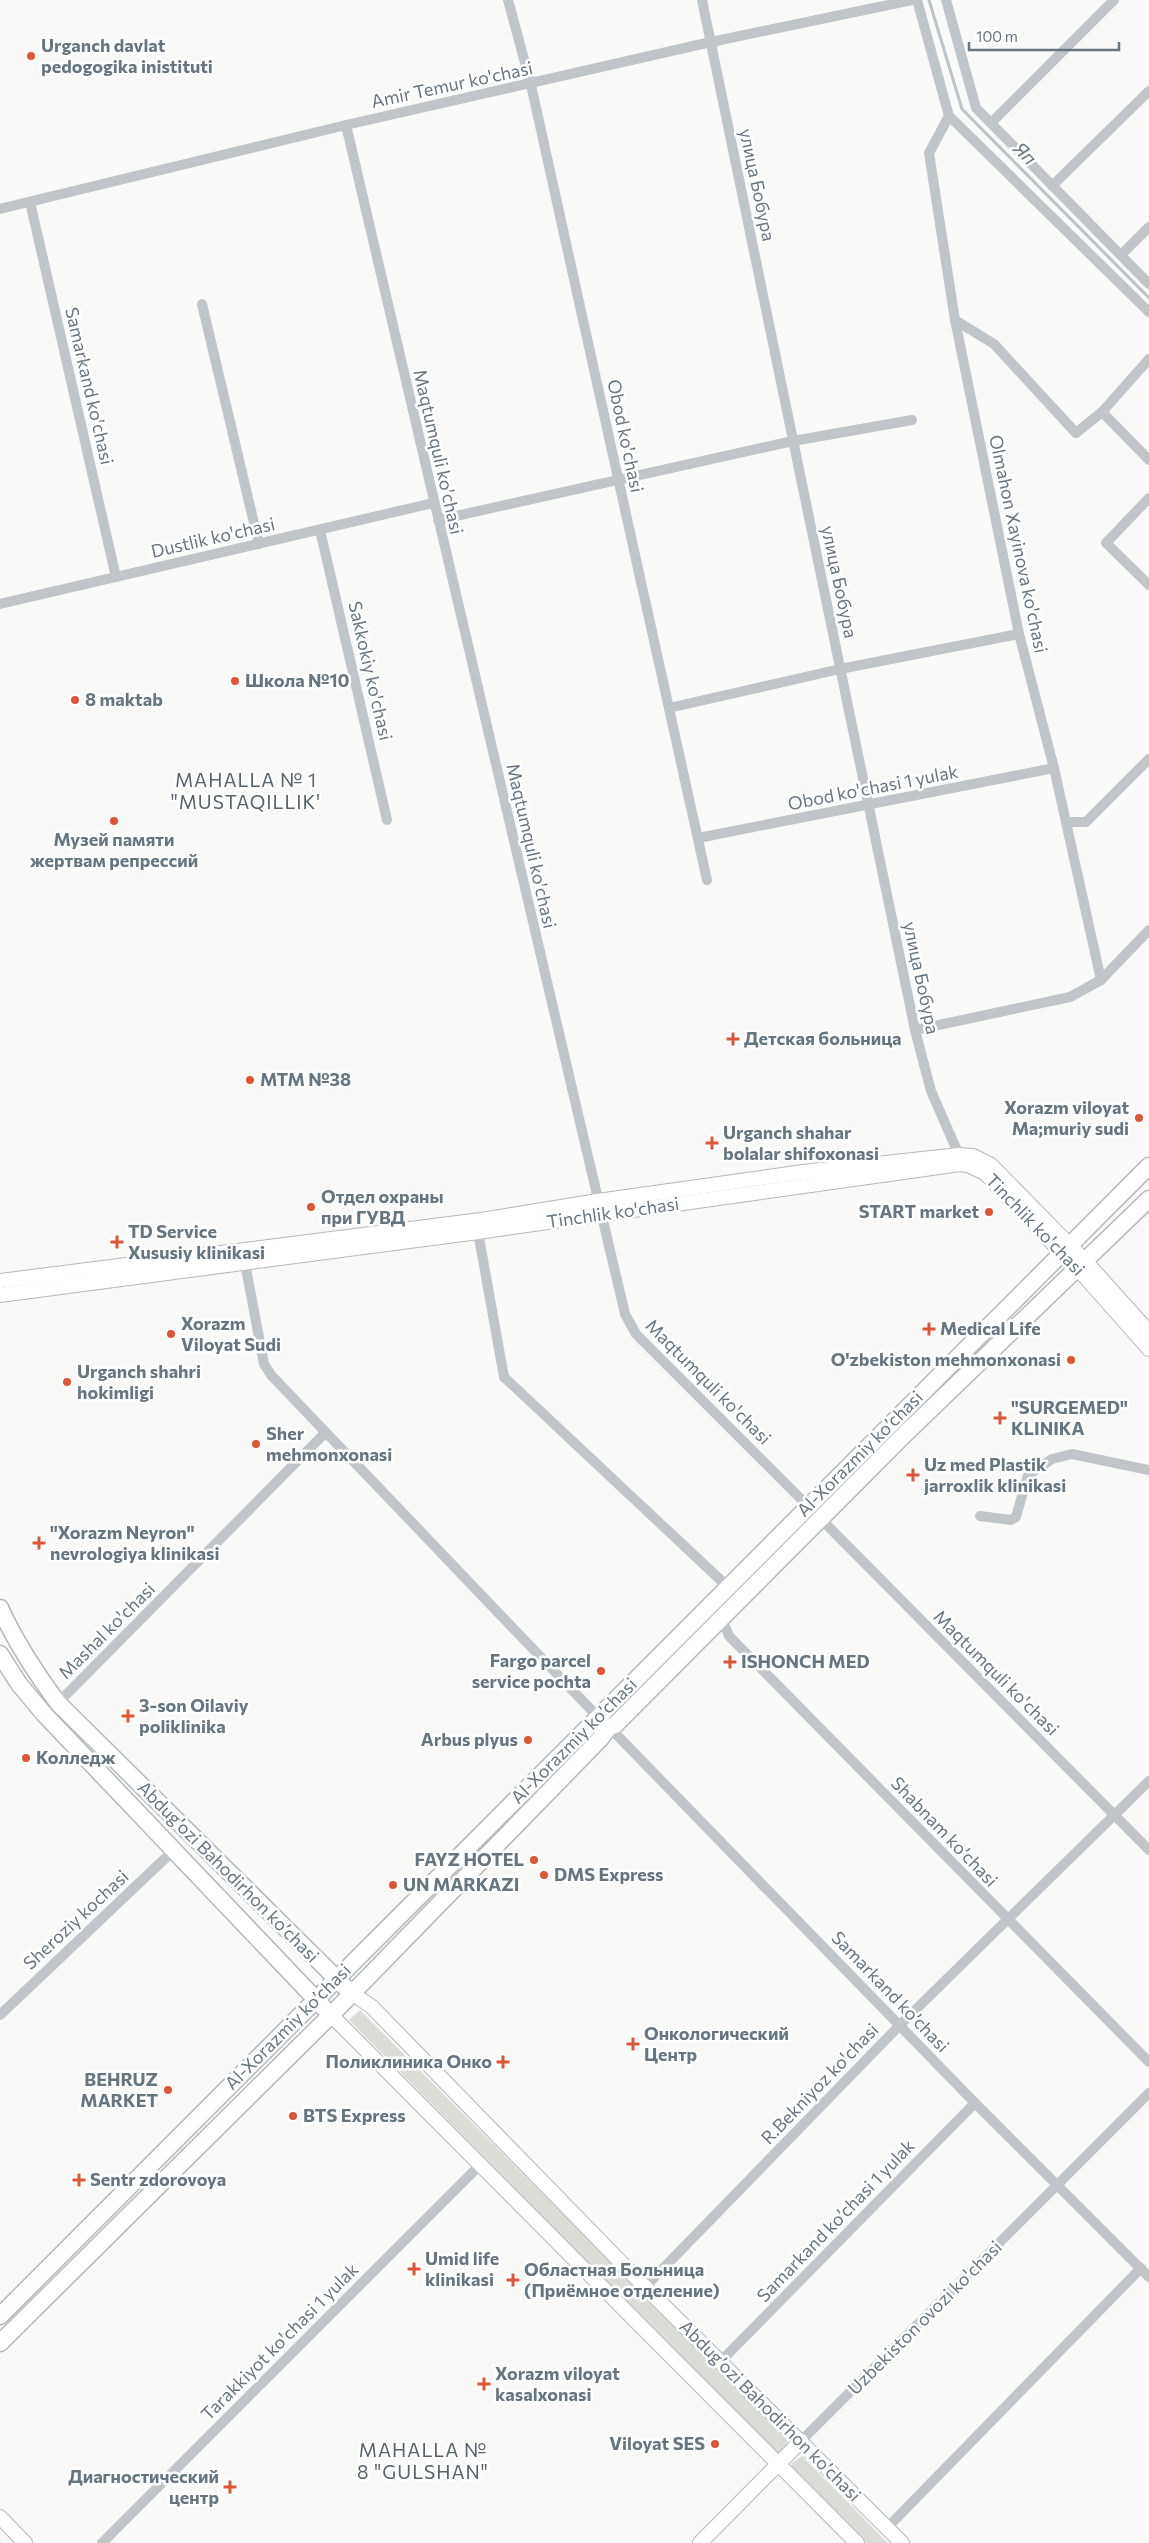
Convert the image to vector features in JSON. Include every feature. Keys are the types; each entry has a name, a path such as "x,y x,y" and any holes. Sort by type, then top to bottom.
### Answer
{"main road":[{"name":"Tinchlik ko'chasi","path":"0,1295 244,1255 481,1220 599,1207 960,1160 973,1156 991,1164 1066,1248 1149,1332"},
{"name":"Al-Xorazmiy ko’chasi","path":"0,2316 317,1999 604,1722 728,1587 1149,1166"},
{"name":"Al-Xorazmiy ko’chasi","path":"604,1722 615,1725 820,1518 1149,1199"},
{"name":"Tinchlik ko'chasi","path":"0,1281 478,1232 599,1207"},
{"name":"Tinchlik ko'chasi","path":"1082,1265 1149,1349"},
{"name":"Abdug’ozi Bahodirhon ko’chasi","path":"0,1608 14,1639 35,1672 58,1702 101,1747 337,1980 372,2007 645,2287 902,2543"},
{"name":"Abdug’ozi Bahodirhon ko’chasi","path":"0,1654 19,1684 45,1715 175,1849 331,2015 857,2543"},
{"name":"Al-Xorazmiy ko’chasi","path":"0,2343 331,2015 601,1738 604,1722"},
{"path":"87,1758 101,1747"},
{"name":"Uzbekiston ovozi ko'chasi","path":"700,2543 801,2441"},
{"path":"0,2517 26,2543"}],"street":[{"name":"Obod ko'chasi","path":"508,0 532,84 707,880"},
{"name":"улица Бобура","path":"702,0 915,1030 931,1092 960,1160"},
{"name":"Amir Temur ko'chasi","path":"0,209 346,126 711,42 912,0"},
{"path":"917,0 949,116 1149,312"},
{"path":"946,0 976,108 1149,284"},
{"path":"991,123 1114,0"},
{"path":"1052,186 1149,90"},
{"name":"Olmahon Xayinova ko'chasi","path":"949,116 929,153 955,320 1019,634 1054,768 1101,980"},
{"name":"Maqtumquli ko'chasi","path":"346,126 624,1314 632,1329 808,1506"},
{"name":"Samarkand ko'chasi","path":"30,202 116,577"},
{"path":"1121,255 1149,226"},
{"path":"202,304 259,544"},
{"path":"955,320 994,344 1076,433 1102,412 1149,359"},
{"path":"1102,412 1149,460"},
{"path":"438,520 793,441 912,420"},
{"path":"1149,498 1106,543 1149,585"},
{"name":"Dustlik ko'chasi","path":"0,604 433,502"},
{"name":"Sakkokiy ko'chasi","path":"320,530 387,820"},
{"path":"669,708 840,669 1019,634"},
{"path":"1066,822 1086,822 1149,759"},
{"name":"Obod ko'chasi 1 yulak","path":"698,838 1054,768"},
{"path":"915,1030 1070,997 1101,980 1149,930"},
{"path":"478,1232 504,1376 728,1587"},
{"name":"Samarkand ko’chasi","path":"244,1255 264,1364 271,1375 974,2103 1149,2277"},
{"name":"Mashal ko'chasi","path":"58,1702 325,1433"},
{"path":"980,1516 1010,1520 1016,1517 1028,1475 1052,1458 1072,1454 1149,1470"},
{"name":"Maqtumquli ko'chasi","path":"820,1518 1149,1850"},
{"name":"Shabnam ko’chasi","path":"722,1619 729,1636 1149,2062"},
{"name":"R.Bekniyoz ko'chasi","path":"645,2287 900,2025 1149,1781"},
{"name":"Sheroziy kochasi","path":"0,2015 175,1849"},
{"name":"Uzbekiston ovozi ko'chasi","path":"801,2441 1149,2093"},
{"name":"Samarkand ko’chasi 1 yulak","path":"720,2362 974,2103"},
{"name":"Tarakkiyot ko'chasi 1 yulak","path":"102,2543 480,2164"},
{"path":"887,2528 1141,2268"}],"shaded area":[{"path":"360,2010 787,2440 787,2446 778,2453 774,2451 349,2020"},
{"path":"802,2456 888,2543 865,2543 791,2468 792,2463"}],"waterway":[{"name":"Яп","path":"929,0 962,109 1149,298"}],"place":[{"name":"Urganch davlat pedogogika inistituti","path":"31,56"},
{"name":"Школа №10","path":"235,681"},
{"name":"8 maktab","path":"75,700"},
{"name":"Музей памяти жертвам репрессий","path":"114,821"},
{"name":"Детская больница","path":"733,1039"},
{"name":"МТМ №38","path":"250,1080"},
{"name":"Xorazm viloyat Ma;muriy sudi","path":"1139,1118"},
{"name":"Urganch shahar bolalar shifoxonasi","path":"712,1143"},
{"name":"Отдел охраны при ГУВД","path":"311,1207"},
{"name":"START market","path":"989,1212"},
{"name":"TD Service Xususiy klinikasi","path":"117,1242"},
{"name":"Medical Life","path":"929,1329"},
{"name":"Xorazm Viloyat Sudi","path":"171,1334"},
{"name":"O'zbekiston mehmonxonasi","path":"1071,1360"},
{"name":"Urganch shahri hokimligi","path":"67,1382"},
{"name":"\"SURGEMED\" KLINIKA","path":"1000,1418"},
{"name":"Sher mehmonxonasi","path":"256,1444"},
{"name":"Uz med Plastik jarroxlik klinikasi","path":"913,1475"},
{"name":"\"Xorazm Neyron\" nevrologiya klinikasi","path":"39,1543"},
{"name":"ISHONCH MED","path":"730,1662"},
{"name":"Fargo parcel service pochta","path":"601,1671"},
{"name":"3-son Oilaviy poliklinika","path":"128,1716"},
{"name":"Arbus plyus","path":"528,1740"},
{"name":"Колледж","path":"26,1758"},
{"name":"FAYZ HOTEL","path":"534,1860"},
{"name":"DMS Express","path":"544,1875"},
{"name":"UN MARKAZI","path":"393,1885"},
{"name":"Онкологический Центр","path":"633,2044"},
{"name":"Поликлиника Онко","path":"503,2062"},
{"name":"BEHRUZ MARKET","path":"168,2090"},
{"name":"BTS Express","path":"293,2116"},
{"name":"Sentr zdorovoya","path":"79,2180"},
{"name":"Umid life klinikasi","path":"414,2269"},
{"name":"Областная Больница (Приёмное отделение)","path":"513,2280"},
{"name":"Xorazm viloyat kasalxonasi","path":"484,2384"},
{"name":"Viloyat SES","path":"715,2444"},
{"name":"Диагностический центр","path":"230,2487"}],"district":[{"name":"MAHALLA № 1 \"MUSTAQILLIK'","path":"246,791"},
{"name":"MAHALLA № 8 \"GULSHAN\"","path":"423,2461"}]}
